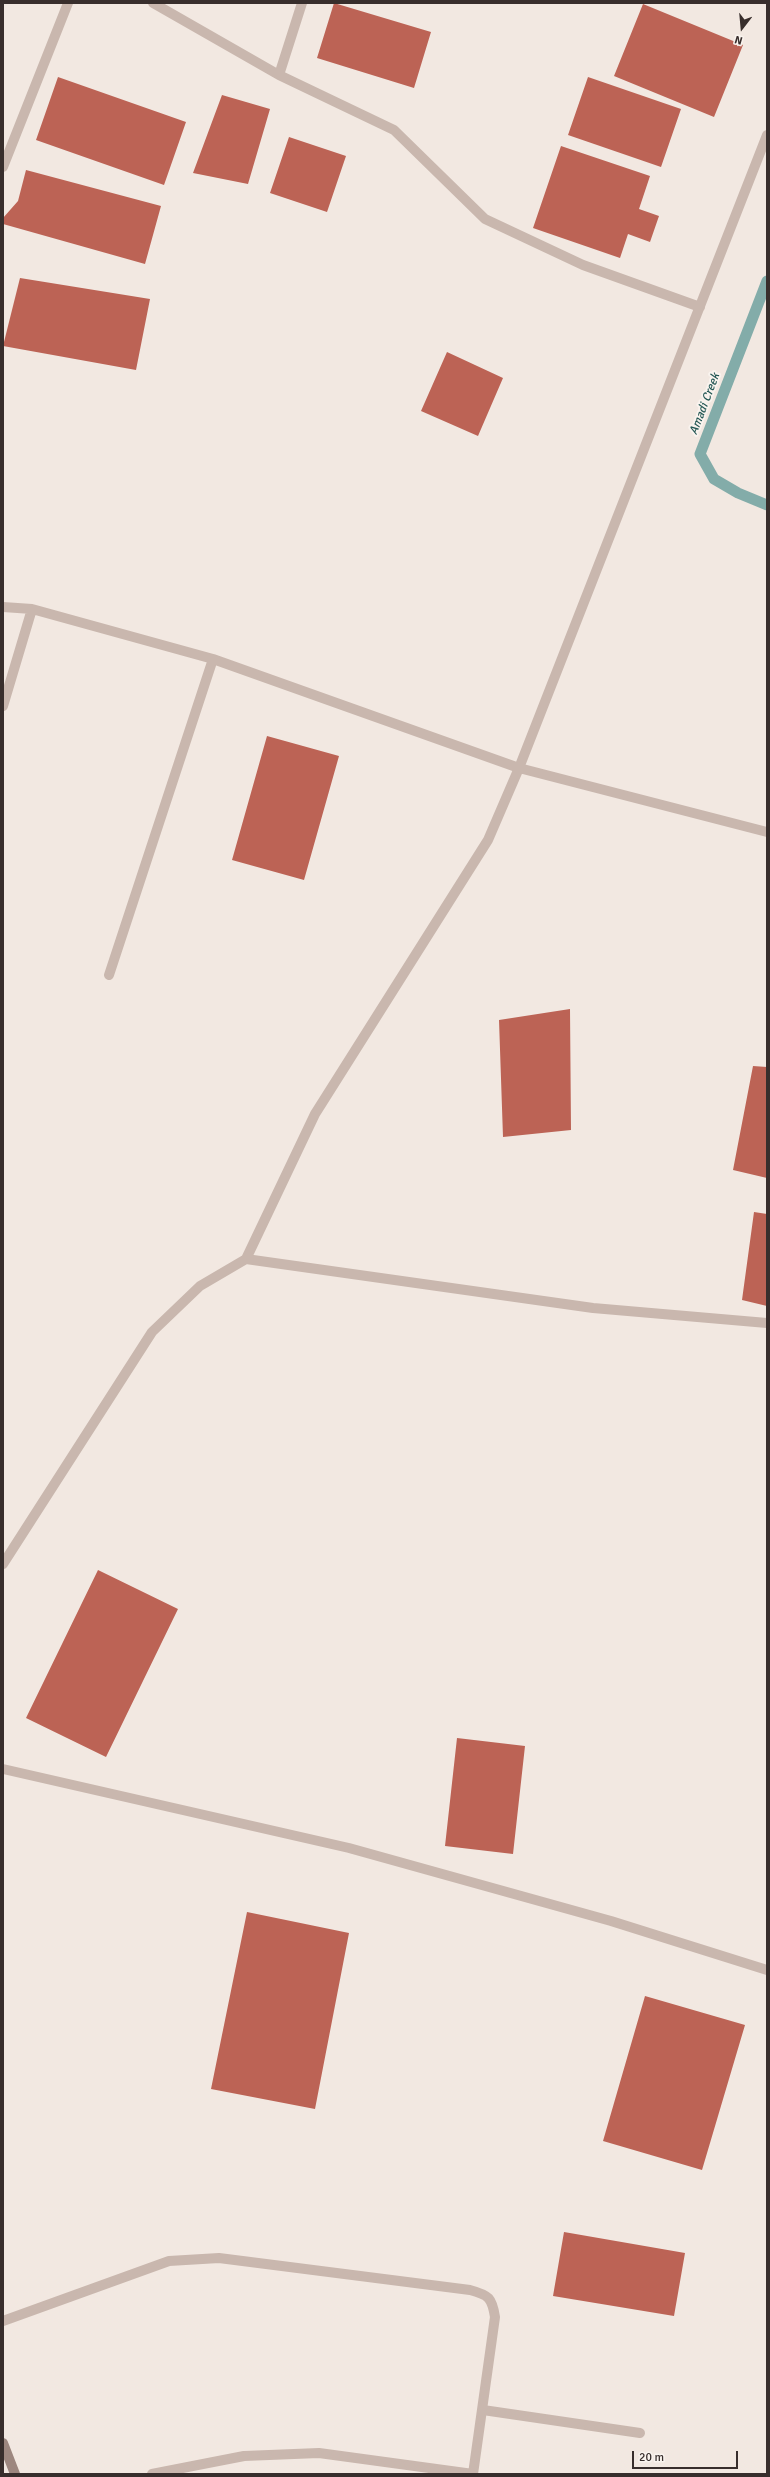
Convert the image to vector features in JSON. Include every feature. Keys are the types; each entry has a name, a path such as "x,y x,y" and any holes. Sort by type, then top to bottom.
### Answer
{"main road":[{"path":"3,2443 15,2474"}],"street":[{"path":"3,167 68,3"},
{"path":"153,3 279,75 394,130 485,220 583,265 700,307"},
{"path":"279,75 302,3"},
{"path":"3,1564 152,1332 200,1286 246,1259 315,1114 488,840 519,768 767,135"},
{"path":"3,607 32,609 213,658 519,768 767,832"},
{"path":"3,706 32,609"},
{"path":"109,975 213,658"},
{"path":"246,1259 593,1308 767,1323"},
{"path":"3,1769 349,1848 611,1921 766,1967"},
{"path":"3,2321 169,2261 220,2258 470,2290 486,2295 493,2305 495,2317 473,2474 319,2453 244,2456 152,2474"},
{"path":"483,2410 640,2433"}],"building":[{"path":"334,3 431,32 414,88 317,58"},
{"path":"643,4 743,45 714,117 614,76"},
{"path":"58,77 186,122 164,185 36,140"},
{"path":"588,77 681,109 661,167 568,135"},
{"path":"222,95 270,109 248,184 193,173"},
{"path":"289,137 346,156 327,212 270,193"},
{"path":"561,146 650,176 639,209 659,216 650,242 628,234 620,258 533,228"},
{"path":"26,170 161,206 145,264 3,224 3,218 18,201"},
{"path":"20,278 150,299 136,370 3,346"},
{"path":"447,352 503,378 478,436 421,411"},
{"path":"267,736 339,756 304,880 232,860"},
{"path":"570,1009 571,1130 503,1137 499,1020"},
{"path":"753,1066 767,1067 767,1178 733,1170"},
{"path":"754,1212 767,1214 767,1306 742,1300"},
{"path":"98,1570 178,1609 106,1757 26,1718"},
{"path":"457,1738 525,1746 513,1854 445,1846"},
{"path":"247,1912 349,1933 315,2109 211,2089"},
{"path":"645,1996 745,2025 702,2170 603,2141"},
{"path":"564,2232 685,2253 674,2316 553,2296"}],"waterway":[{"name":"Amadi Creek","path":"767,281 700,454 714,479 738,493 767,505"}]}
